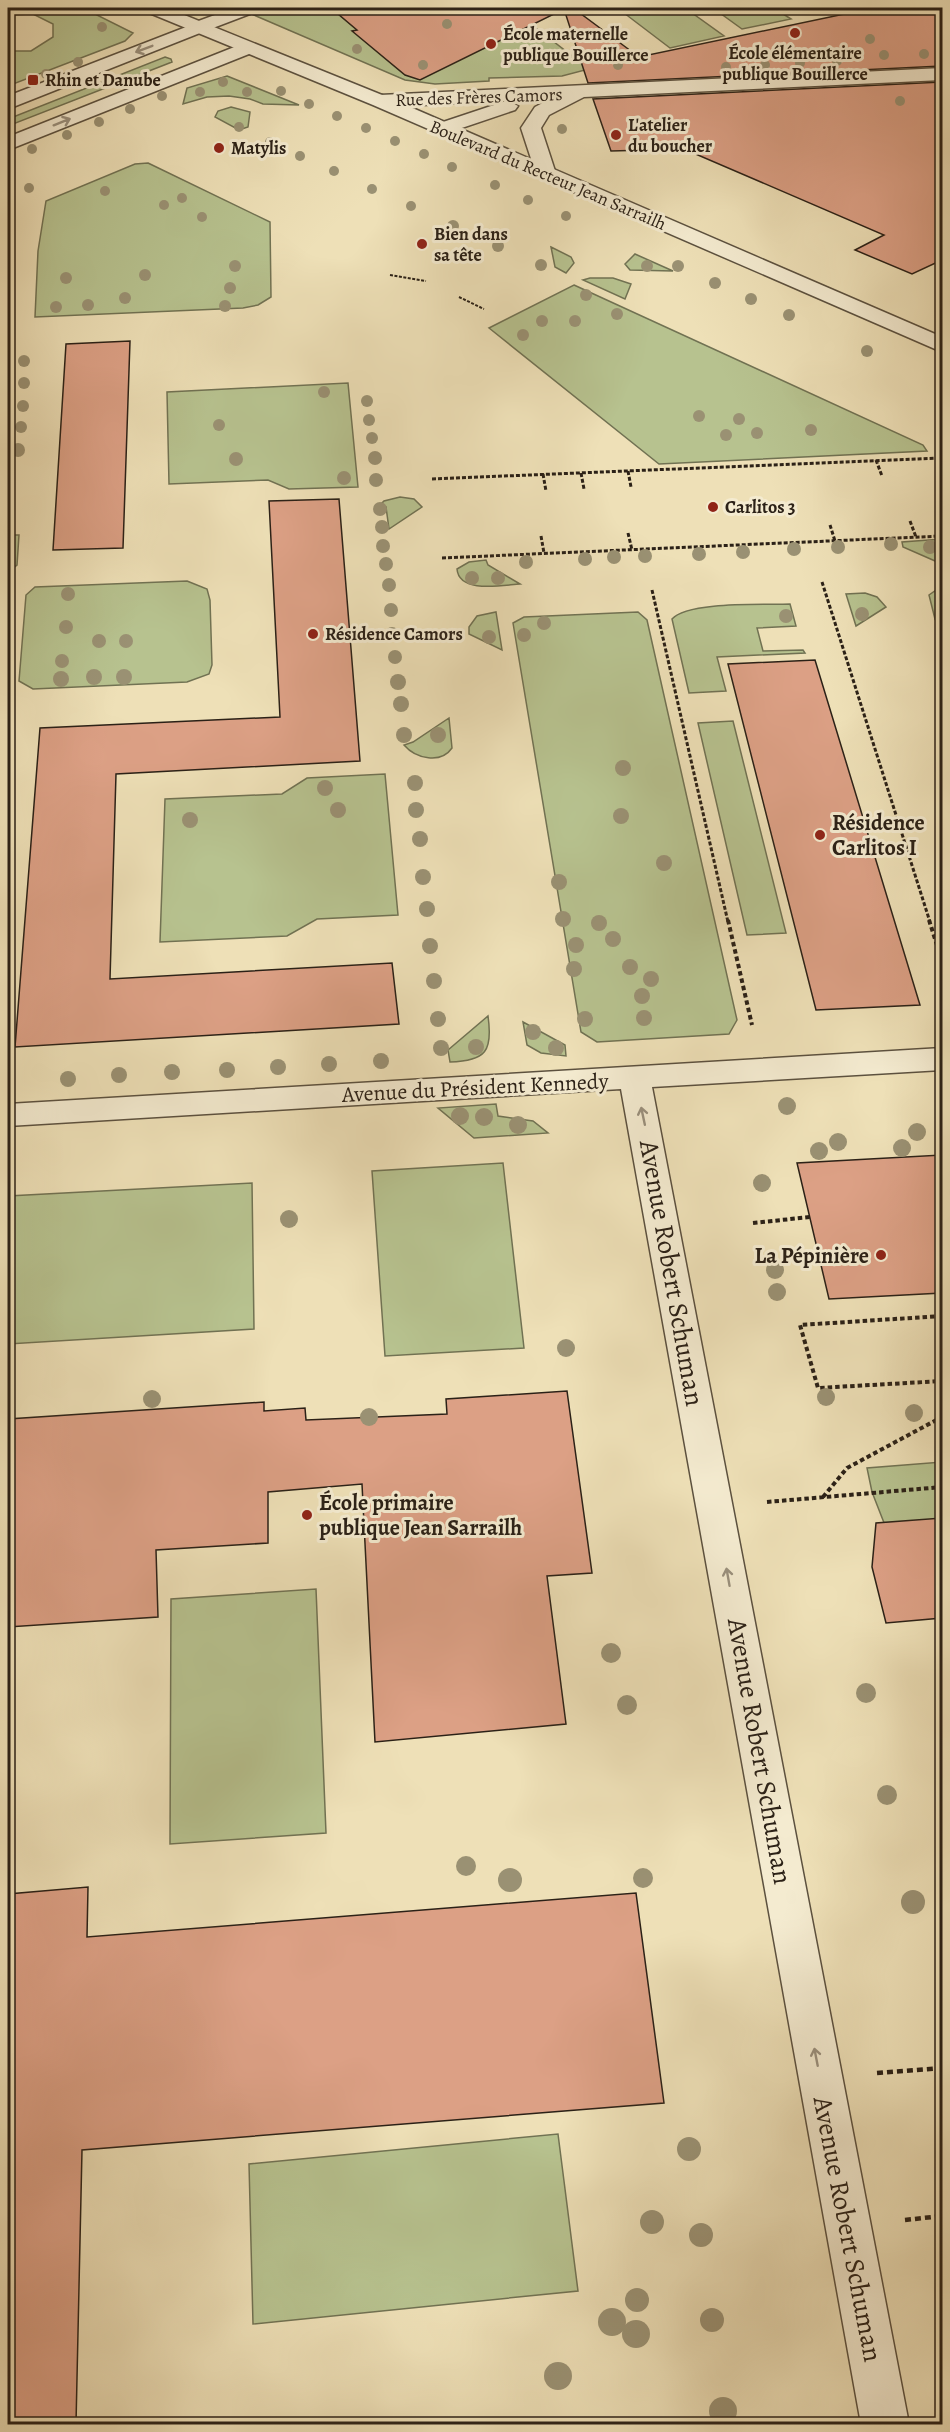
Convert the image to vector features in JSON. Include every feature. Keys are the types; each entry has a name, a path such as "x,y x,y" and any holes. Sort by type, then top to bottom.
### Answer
{"street":[{"name":"Boulevard du Recteur Jean Sarrailh","path":"153,8 380,101 942,345"},
{"path":"8,103 249,8"},
{"path":"8,144 247,48"},
{"name":"Rue des Frères Camors","path":"380,101 942,74"},
{"name":"Rue des Frères Camors","path":"441,129 519,102 577,93"},
{"name":"Rue des Frères Camors","path":"546,174 531,128 542,111 577,93"},
{"name":"Avenue du Président Kennedy","path":"8,1115 942,1059"},
{"name":"Avenue Robert Schuman","path":"634,1077 885,2424"}],"path":[{"path":"390,275 426,281"},
{"path":"459,297 483,309"},
{"path":"432,479 942,458"},
{"path":"876,460 882,476"},
{"path":"628,471 631,487"},
{"path":"581,473 584,489"},
{"path":"543,474 546,491"},
{"path":"910,521 916,537"},
{"path":"830,525 835,541"},
{"path":"628,533 632,550"},
{"path":"442,558 942,536"},
{"path":"541,537 544,554"},
{"path":"822,582 942,961"},
{"path":"652,590 762,1070"},
{"path":"753,1222 810,1217"},
{"path":"942,1316 800,1325 818,1388 942,1381"},
{"path":"822,1497 847,1468 942,1417"},
{"path":"715,1506 942,1487"},
{"path":"820,2077 942,2068"}],"green space":[{"path":"8,8 83,8 133,33 125,41 8,86 8,51 31,51 53,37 53,24 33,14 8,15"},
{"name":"École maternelle publique Bouillerce","path":"263,8 299,10 331,8 357,30 353,31 434,34 402,8 510,8 589,69 562,76 489,78 489,81 435,84 405,80 249,13"},
{"path":"650,8 685,8 724,36 670,48 624,13"},
{"path":"713,8 774,8 791,19 742,29"},
{"path":"165,57 171,59 172,62 8,126 8,119"},
{"path":"227,76 299,105 263,104 250,99 229,96 207,97 183,104 187,88"},
{"path":"231,107 250,112 248,127 239,130 215,117 218,111"},
{"path":"148,163 270,222 271,297 258,305 243,308 35,317 38,251 46,201 135,164"},
{"path":"551,247 571,257 574,263 566,273 555,267"},
{"path":"635,254 673,271 630,270 625,264"},
{"path":"613,278 631,284 625,299 583,280"},
{"path":"574,285 923,445 927,451 659,464 489,328"},
{"path":"348,383 358,487 289,489 268,480 169,484 167,392"},
{"path":"400,497 414,499 422,507 389,529 386,507 379,506 384,501"},
{"path":"8,535 19,535 17,565 8,572"},
{"path":"942,539 942,564 903,547 902,542"},
{"path":"486,560 488,565 520,584 473,585 460,577 457,569 469,562"},
{"path":"187,581 207,589 210,600 212,665 209,674 187,682 33,689 19,681 26,595 35,587"},
{"path":"942,586 942,612 935,619 929,595"},
{"path":"865,593 877,597 886,607 856,626 846,594"},
{"path":"746,604 790,604 796,626 757,628 763,651 803,650 805,653 717,657 726,691 689,693 672,619 680,613 693,609"},
{"path":"496,612 502,650 469,634 469,627 477,616"},
{"path":"638,612 647,620 737,1020 729,1034 597,1042 581,1032 513,623 524,617"},
{"path":"449,718 452,748 442,756 428,758 415,754 404,745 413,742"},
{"path":"733,721 786,933 747,935 698,723"},
{"path":"385,774 398,915 317,919 287,936 160,942 165,799 282,794 307,778"},
{"path":"488,1016 489,1038 484,1052 472,1059 450,1062 448,1050"},
{"path":"523,1022 565,1045 566,1056 541,1053 527,1045"},
{"path":"496,1104 498,1116 533,1121 548,1133 474,1138 438,1108"},
{"path":"503,1163 524,1348 385,1356 372,1171"},
{"path":"252,1183 254,1329 8,1344 8,1196"},
{"path":"942,1462 942,1519 888,1533 872,1492 867,1468"},
{"path":"316,1589 326,1833 170,1844 171,1599"},
{"path":"558,2134 578,2291 253,2324 249,2164"}],"building":[{"path":"331,8 573,8 639,57 873,8 942,8 942,66 588,83 564,9 420,80 405,75 352,31 357,30"},
{"path":"942,82 942,260 912,274 855,250 884,235 684,149 611,151 593,99"},
{"path":"130,341 123,548 53,550 66,344"},
{"name":"Résidence Camors","path":"339,499 360,761 116,774 110,979 392,963 399,1024 15,1047 40,728 280,717 269,501"},
{"name":"Résidence Carlitos I","path":"815,660 920,1005 816,1010 728,664"},
{"name":"La Pépinière","path":"942,1155 942,1293 829,1299 797,1163"},
{"path":"567,1391 592,1573 547,1576 566,1724 375,1742 362,1484 268,1492 268,1543 156,1550 158,1617 8,1627 8,1419 264,1402 264,1411 305,1408 306,1420 447,1414 446,1399"},
{"path":"942,1518 942,1618 886,1623 872,1567 876,1523"},
{"path":"88,1887 87,1937 636,1893 664,2103 82,2150 76,2424 8,2424 8,1894"}],"place":[{"name":"École élémentaire publique Bouillerce","path":"795,33"},
{"name":"École maternelle publique Bouillerce","path":"491,44"},
{"name":"Rhin et Danube","path":"33,80"},
{"name":"L'atelier du boucher","path":"616,135"},
{"name":"Matylis","path":"219,148"},
{"name":"Bien dans sa tête","path":"422,244"},
{"name":"Carlitos 3","path":"713,507"},
{"name":"Résidence Camors","path":"313,634"},
{"name":"Résidence Carlitos I","path":"820,835"},
{"name":"La Pépinière","path":"881,1255"},
{"name":"École primaire publique Jean Sarrailh","path":"307,1515"}]}
